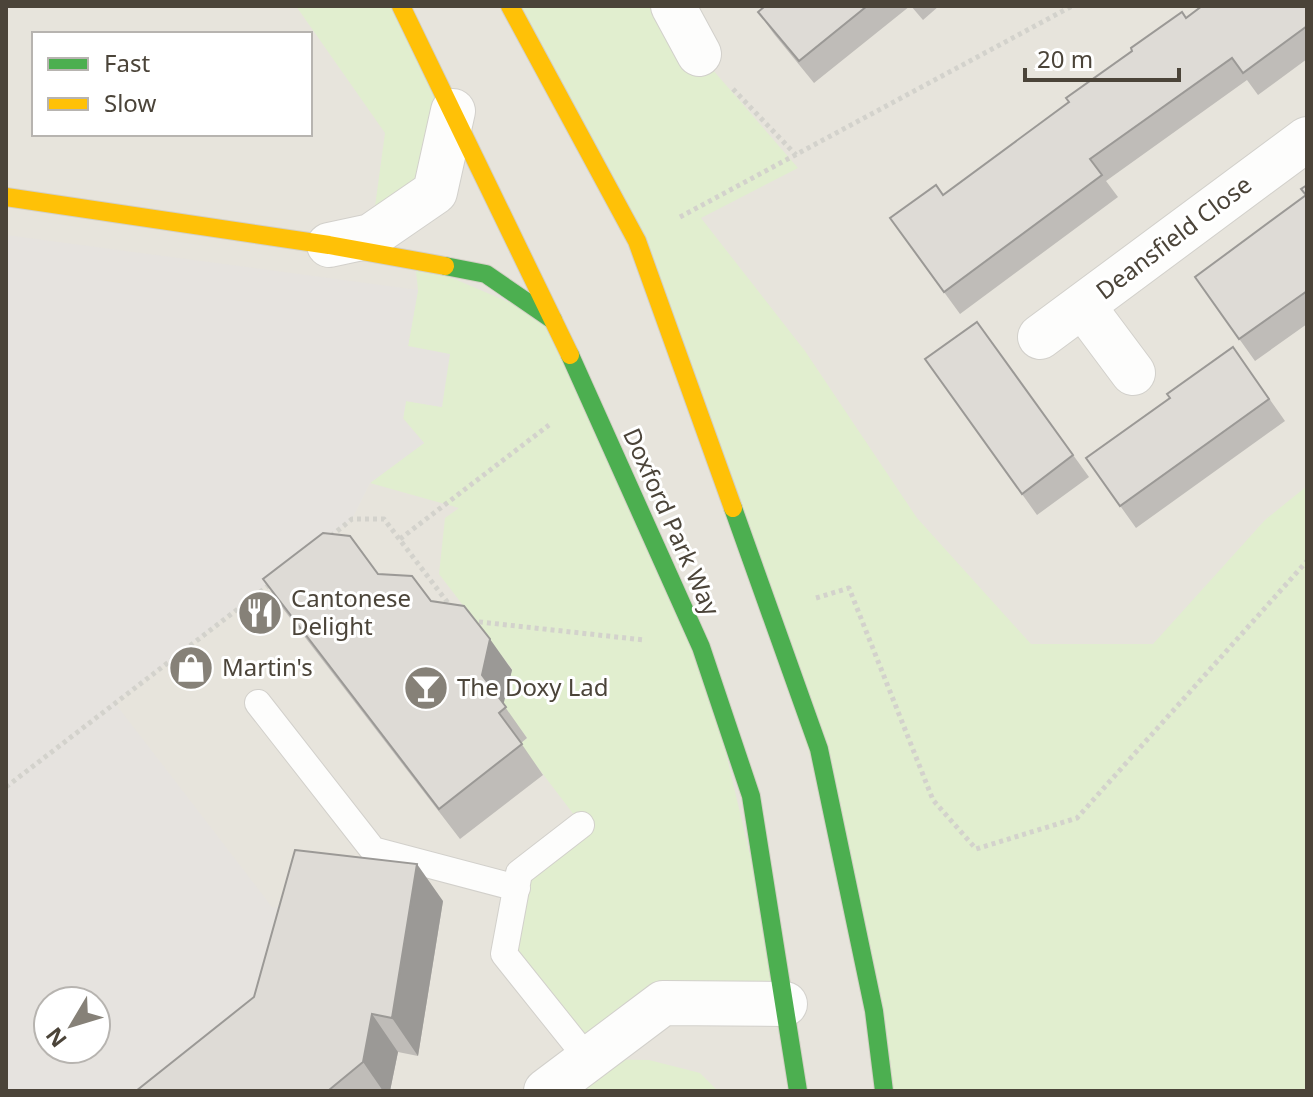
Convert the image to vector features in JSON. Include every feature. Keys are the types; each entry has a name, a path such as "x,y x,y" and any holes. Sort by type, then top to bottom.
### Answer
{"main road":[{"name":"Doxford Park Way","path":"401,6 555,322 701,647 751,796 798,1091"},
{"path":"510,6 637,241 819,749 874,1011 884,1091"},
{"path":"6,197 329,245 486,274 555,322"}],"street":[{"path":"673,6 699,54"},
{"path":"329,245 371,236 435,192 453,111"},
{"name":"Deansfield Close","path":"1040,337 1307,139"},
{"path":"1083,306 1133,373"},
{"path":"546,1091 663,1003 785,1004"}],"lane":[{"path":"258,703 373,850 517,888"},
{"path":"581,825 519,873 504,954 588,1059"}],"path":[{"path":"637,241 1072,6"},
{"path":"699,54 796,155"},
{"path":"400,539 588,396"},
{"path":"328,539 352,519 384,519 452,608"},
{"path":"770,612 849,588 933,800 976,849 1077,818 1307,561"},
{"path":"6,787 278,578"},
{"path":"461,619 701,647"}],"shaded area":[{"path":"6,6 1307,6 1307,1091 6,1091"},
{"path":"6,235 418,290 408,346 450,354 442,407 406,401 403,419 424,443 370,483 352,519 115,703 272,907 314,912 209,1091 8,1091"}],"green space":[{"path":"296,6 401,6 453,111 435,192 371,236 385,133"},
{"path":"510,6 673,6 699,54 798,168 701,218 805,351 917,518 1031,644 1153,644 1265,520 1307,486 1307,1091 884,1091 838,839 637,241"},
{"path":"415,262 555,322 701,647 785,1004 663,1003 589,1059 649,1060 700,1073 718,1091 546,1091 587,1059 504,954 519,873 581,824 520,744 527,738 503,706 512,669 439,574 445,518 459,508 370,483 424,443 403,418 406,401 442,407 408,346 418,290"}],"building":[{"path":"765,6 867,6 799,61 758,12"},
{"path":"1202,6 1307,6 1307,26 1243,73 1232,58 1090,159 1102,175 944,292 890,218 936,185 943,195 1069,102 1066,98 1132,51 1131,48 1182,12 1186,18"},
{"path":"1307,185 1307,291 1239,339 1195,277 1306,195 1301,189"},
{"path":"977,322 1073,455 1022,494 925,359"},
{"path":"1233,347 1269,399 1120,506 1086,458 1170,398 1167,394"},
{"name":"The Doxy Lad","path":"323,533 350,536 378,574 412,576 431,601 464,606 490,639 482,675 506,707 499,713 522,744 439,809 263,579"},
{"path":"295,850 417,864 392,1018 372,1014 363,1062 330,1091 136,1091 254,997"}],"traffic: fast":[{"path":"445,266 486,274 553,320"},
{"path":"570,355 701,647 751,796 798,1091"},
{"path":"733,508 819,749 874,1011 884,1091"}],"traffic: slow":[{"path":"401,6 570,355"},
{"path":"510,6 637,241 733,508"},
{"path":"6,197 329,245 445,266"}],"place":[{"name":"Cantonese Delight","path":"260,613"},
{"name":"Martin's","path":"191,668"},
{"name":"The Doxy Lad","path":"426,688"}]}
